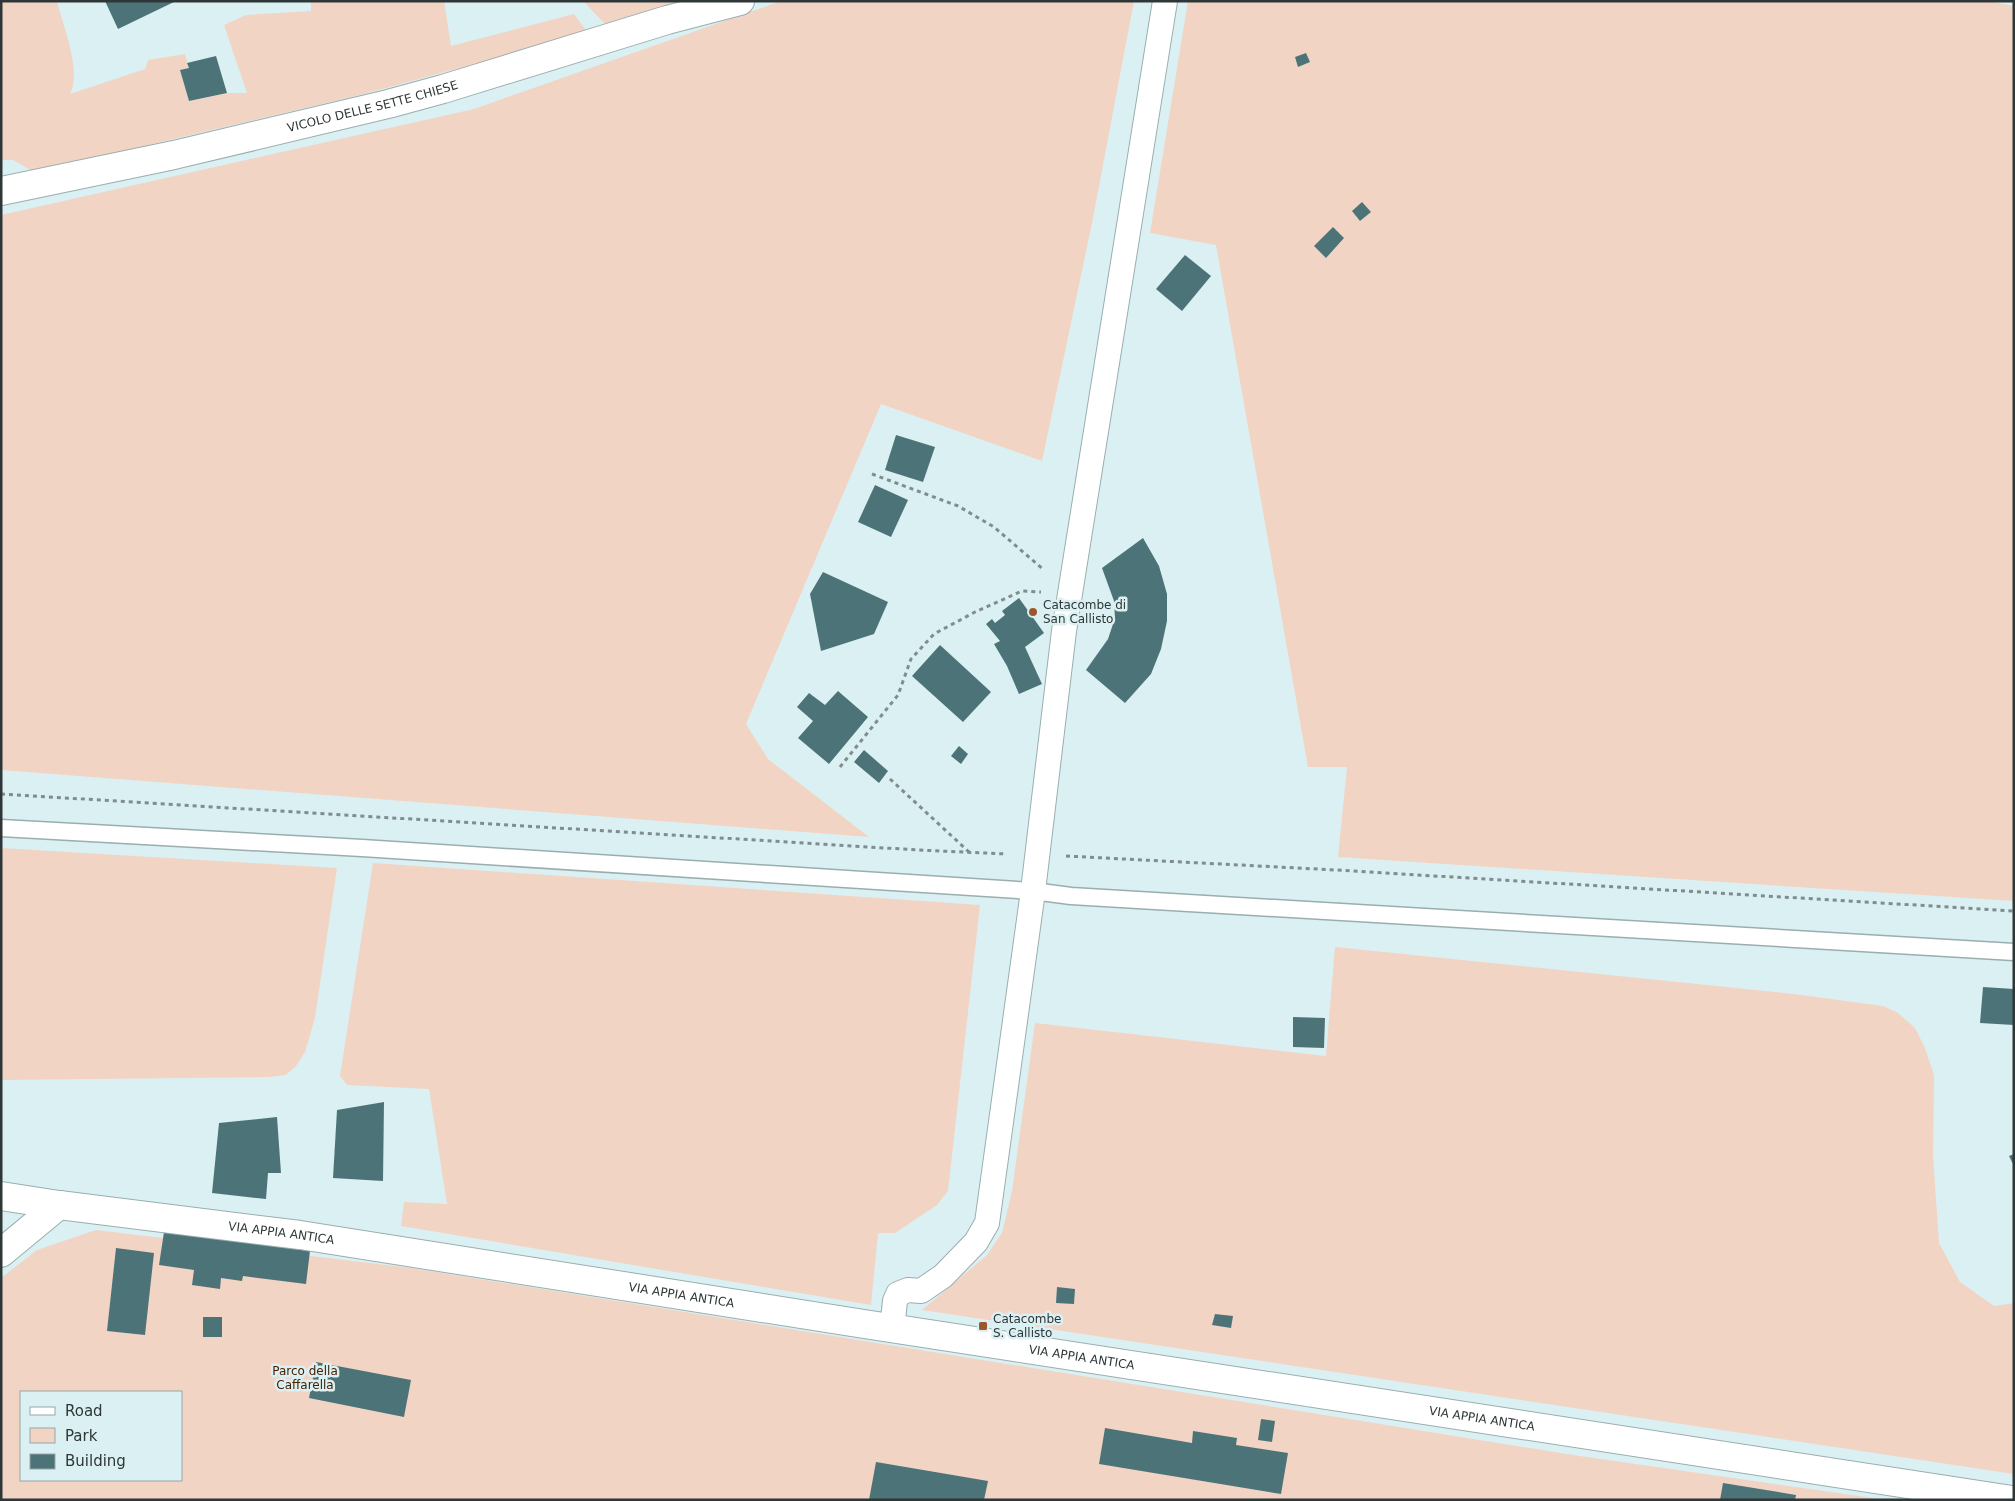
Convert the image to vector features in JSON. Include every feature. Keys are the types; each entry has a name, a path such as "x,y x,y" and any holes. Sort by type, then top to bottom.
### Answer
{"street":[{"name":"VICOLO DELLE SETTE CHIESE","path":"1,190 142,162 388,104 667,20 740,1"},
{"path":"892,1329 895,1301 898,1294 908,1290 921,1291 943,1276 976,1242 987,1223 1033,891 1069,593 1165,1"},
{"name":"VIA APPIA ANTICA","path":"1,1196 300,1235 892,1329 2012,1500"},
{"path":"1,1253 59,1205"}],"lane":[{"path":"1,828 362,848 1033,891 1071,896 2014,952"}],"path":[{"path":"872,474 958,506 994,527 1069,593"},
{"path":"840,767 898,695 912,659 934,634 975,612 1022,591 1069,593"},
{"path":"890,780 969,852"}],"green space":[{"path":"1,1 57,1 73,61 73,84 70,94 145,69 148,60 185,54 189,68 180,70 189,101 227,93 247,93 224,25 246,15 311,11 311,1 444,1 451,46 574,14 588,33 360,95 34,172 13,160 1,160"},
{"path":"583,1 696,1 606,25"},
{"path":"781,1 1134,1 1092,223 1042,461 881,404 746,724 768,759 869,837 1,770 1,215 474,109"},
{"path":"1188,1 1987,1 2014,6 2014,901 1338,857 1347,767 1308,767 1216,245 1150,233"},
{"path":"1,848 337,868 315,1018 305,1052 296,1066 286,1075 269,1077 1,1080"},
{"path":"373,863 980,905 948,1191 937,1205 895,1233 878,1233 871,1305 401,1226 404,1202 447,1204 429,1089 347,1085 340,1076"},
{"path":"1335,947 1794,994 1883,1006 1898,1013 1915,1028 1925,1048 1934,1075 1933,1156 1939,1243 1960,1282 1994,1306 2014,1303 2014,1474 922,1310 987,1255 1002,1233 1012,1191 1035,1023 1326,1056"},
{"name":"Parco della Caffarella","path":"96,1230 411,1268 1573,1455 1887,1500 1,1500 1,1278 37,1250"}],"building":[{"path":"105,1 176,1 118,29"},
{"path":"1306,53 1310,62 1298,67 1295,57"},
{"path":"216,56 227,93 189,101 180,70 189,68 187,63"},
{"path":"1362,202 1371,212 1360,221 1352,211"},
{"path":"1333,227 1344,238 1326,258 1314,246"},
{"path":"1185,255 1211,276 1182,311 1156,289"},
{"path":"896,435 935,447 923,482 885,470"},
{"path":"875,485 908,500 891,537 858,522"},
{"path":"1143,538 1159,566 1167,594 1167,621 1161,649 1151,674 1125,703 1086,670 1108,639 1115,618 1114,601 1102,568"},
{"path":"823,572 888,602 874,634 821,651 810,594"},
{"path":"1019,598 1044,633 1025,647 1042,684 1019,694 1007,666 994,644 1000,641 986,624 992,619 995,623 1005,615 1002,611"},
{"path":"940,645 991,692 963,722 912,676"},
{"path":"838,691 868,717 829,764 798,738 813,721 797,707 809,693 825,705"},
{"path":"959,746 968,754 961,764 951,756"},
{"path":"864,750 888,771 879,783 854,762"},
{"path":"1983,987 2014,989 2014,1025 1980,1023"},
{"path":"1293,1017 1325,1018 1324,1048 1293,1047"},
{"path":"384,1102 383,1181 333,1178 337,1110"},
{"path":"277,1117 281,1173 268,1173 266,1199 212,1193 219,1123"},
{"path":"2014,1154 2014,1166 2009,1156"},
{"path":"164,1232 310,1251 306,1284 243,1276 242,1281 221,1278 220,1289 192,1285 194,1270 159,1265"},
{"path":"116,1248 154,1253 145,1335 107,1331"},
{"path":"1057,1287 1075,1289 1074,1304 1056,1303"},
{"path":"1215,1314 1233,1316 1231,1328 1212,1325"},
{"path":"203,1317 222,1317 222,1337 203,1337"},
{"path":"316,1362 411,1380 404,1417 309,1398"},
{"path":"1261,1419 1275,1421 1272,1442 1258,1440"},
{"path":"1105,1428 1192,1443 1193,1431 1237,1438 1236,1445 1288,1453 1281,1494 1099,1464"},
{"path":"876,1462 988,1481 984,1500 869,1500"},
{"path":"1723,1483 1796,1495 1795,1500 1720,1500"}],"place":[{"name":"Catacombe di San Callisto","path":"1033,612"},
{"name":"Catacombe S. Callisto","path":"983,1326"}]}
